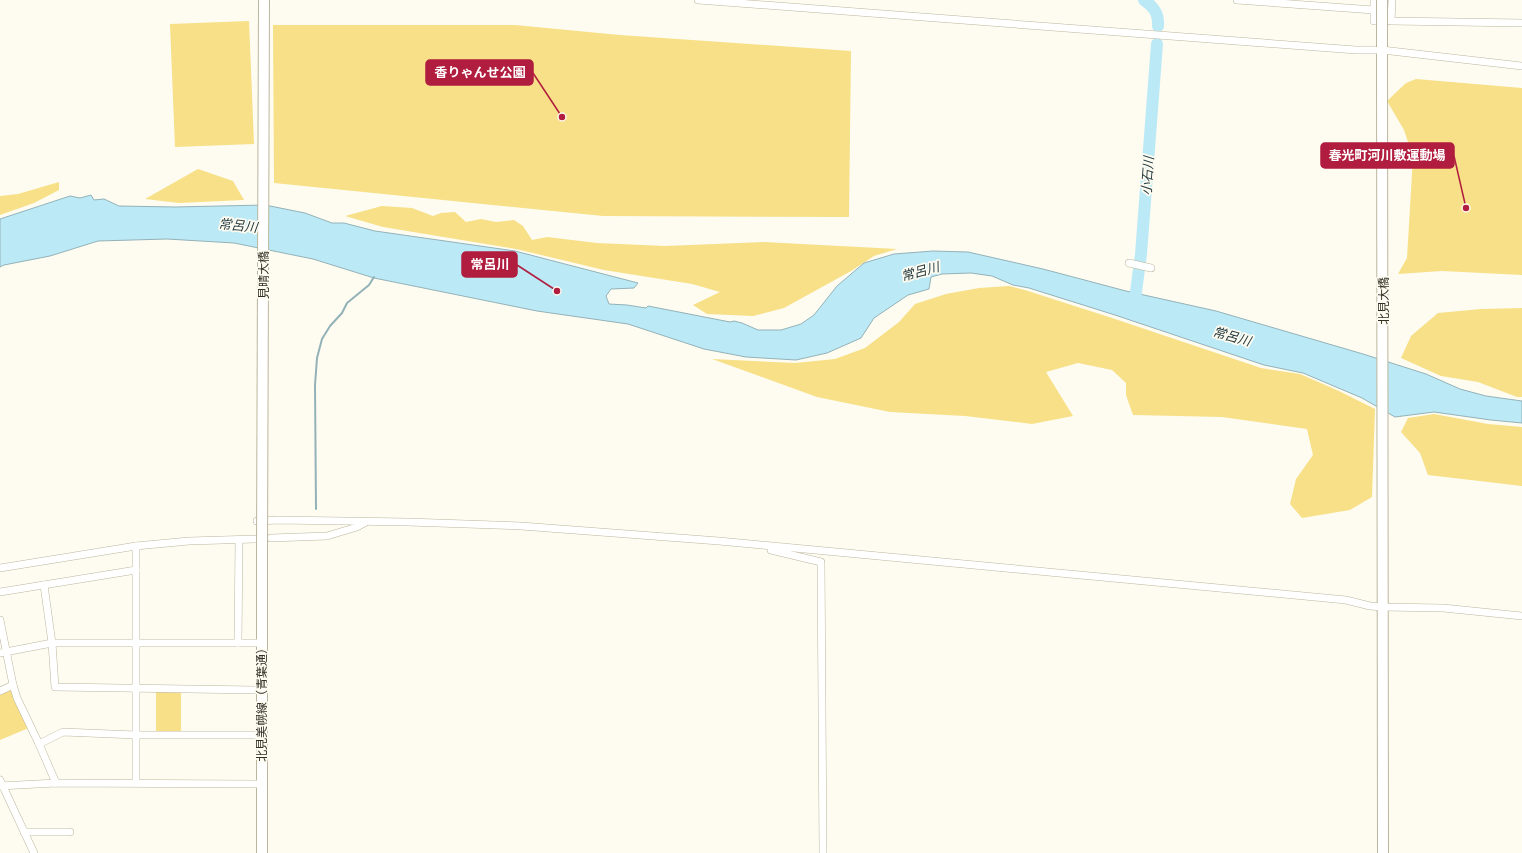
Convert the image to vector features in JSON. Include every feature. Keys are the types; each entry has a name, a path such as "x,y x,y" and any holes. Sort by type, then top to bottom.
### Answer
{"main road":[{"name":"見晴大橋","path":"262,551 264,0"},
{"name":"北見大橋","path":"1382,0 1383,853"},
{"name":"北見美幌線（青葉通）","path":"262,551 262,853"}],"street":[{"path":"698,0 1356,50 1382,50 1522,66"},
{"path":"1236,0 1374,10"},
{"path":"1374,0 1374,21 1522,23"},
{"path":"1392,0 1392,21"},
{"path":"1129,263 1151,268"},
{"path":"257,521 368,521 521,526 712,541 1338,599 1370,606 1383,605 1443,608 1522,616"},
{"path":"271,538 327,536 357,527 368,521"},
{"path":"0,568 136,546 255,539"},
{"path":"238,643 239,540"},
{"path":"136,546 136,783"},
{"path":"767,547 772,551 821,562 823,853"},
{"path":"0,592 136,570"},
{"path":"44,585 52,643 55,687 261,690"},
{"path":"0,620 3,652 17,698 56,783"},
{"path":"3,652 52,643 261,643"},
{"path":"0,691 13,685"},
{"path":"39,744 63,732 136,735 261,735"},
{"path":"34,853 1,784 262,784"},
{"path":"24,832 70,832"}],"shaded area":[{"path":"249,21 254,144 175,147 170,24"},
{"path":"273,25 515,25 620,35 851,51 849,217 603,216 274,183"},
{"path":"1416,79 1522,88 1522,275 1442,271 1398,274 1407,258 1413,157 1404,130 1387,101 1406,83"},
{"path":"198,169 233,181 244,200 179,203 145,199"},
{"path":"59,182 59,190 34,203 0,215 0,196 18,194"},
{"path":"382,206 412,208 433,216 441,213 455,212 466,222 481,219 496,222 514,220 523,226 532,240 547,237 597,243 665,246 764,242 897,249 874,256 851,271 784,308 753,316 707,314 693,305 720,292 692,284 604,270 516,249 383,227 345,216"},
{"path":"1009,286 1112,318 1261,368 1300,374 1375,409 1372,497 1350,510 1302,518 1290,504 1296,479 1313,455 1307,429 1222,417 1133,415 1126,395 1126,383 1112,370 1078,363 1046,372 1073,416 1032,424 965,416 890,412 817,397 712,359 795,363 835,359 865,348 899,322 915,304 946,294 979,288"},
{"path":"1522,308 1522,397 1517,397 1478,382 1441,376 1401,358 1411,336 1438,313 1481,309"},
{"path":"1434,414 1488,424 1522,427 1522,486 1428,475 1420,453 1401,432 1408,418"},
{"path":"13,685 31,727 0,740 0,691"},
{"path":"156,689 181,689 181,735 156,735"}],"water":[{"path":"91,195 94,200 104,199 119,206 175,207 265,205 305,213 332,223 344,223 375,231 515,251 638,283 634,288 611,289 606,296 609,304 646,308 648,306 730,322 734,321 758,330 781,330 801,324 814,315 837,286 864,263 894,254 933,251 968,252 1043,269 1126,291 1216,311 1426,374 1460,389 1486,396 1522,401 1522,423 1434,412 1395,417 1362,398 1303,373 1264,365 1115,315 1029,288 1013,285 992,276 971,273 942,274 931,277 929,289 908,295 874,318 861,338 827,353 796,360 746,357 704,349 628,324 537,311 374,278 313,259 234,243 167,239 98,241 50,256 0,267 0,219 70,196 80,198"}],"waterway":[{"name":"小石川","path":"1144,0 1151,5 1155,11 1158,18 1158,26"},
{"name":"小石川","path":"1134,307 1141,254 1157,44"},
{"path":"316,509 315,385 317,358 322,339 330,326 342,313 347,303 369,285 374,277"}],"place":[{"name":"香りゃんせ公園","path":"562,117"},
{"name":"春光町河川敷運動場","path":"1466,208"},
{"name":"常呂川","path":"557,291"}]}
